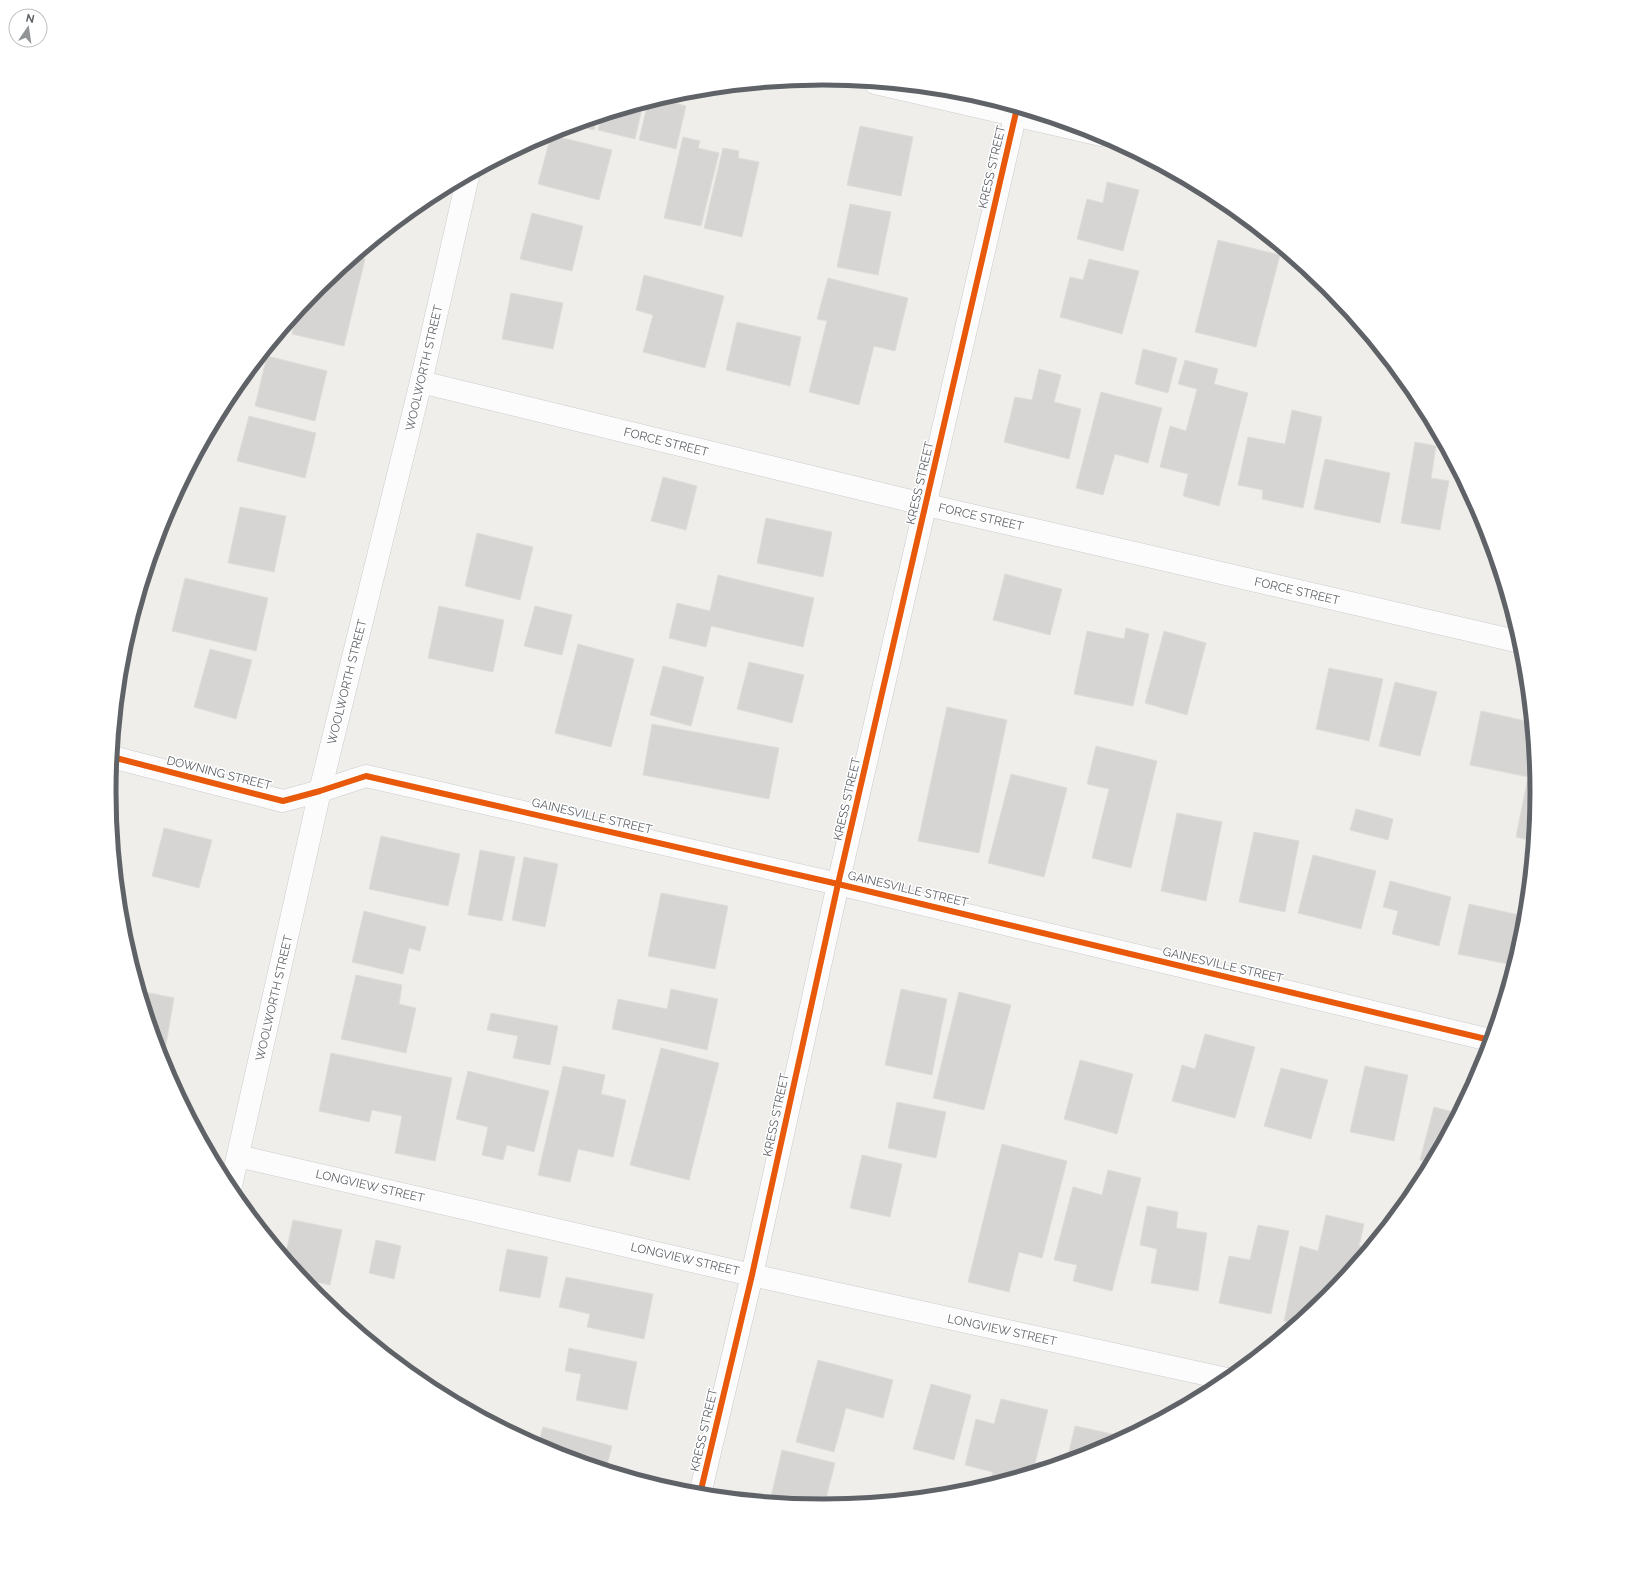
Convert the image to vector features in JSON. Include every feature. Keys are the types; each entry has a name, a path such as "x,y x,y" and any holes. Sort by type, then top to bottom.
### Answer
{"street":[{"path":"913,91 1012,111"},
{"name":"KRESS STREET","path":"701,1488 752,1275 838,884 1016,112"},
{"name":"WOOLWORTH STREET","path":"232,1181 320,791 421,382 467,181"},
{"name":"FORCE STREET","path":"421,382 926,504 1513,640"},
{"name":"DOWNING STREET","path":"117,758 283,801 320,791"},
{"name":"GAINESVILLE STREET","path":"320,791 366,776 838,884 1485,1039"},
{"name":"LONGVIEW STREET","path":"238,1156 752,1275 1219,1377"}],"building":[{"path":"671,102 686,106 676,149 639,140 647,108"},
{"path":"642,109 635,139 598,130 600,121"},
{"path":"596,123 594,130 583,127"},
{"path":"860,126 913,137 901,196 847,185"},
{"path":"558,137 612,150 599,200 538,184 550,140"},
{"path":"683,137 700,141 698,148 719,153 701,226 664,218"},
{"path":"723,148 739,151 738,158 759,162 742,237 704,228"},
{"path":"1107,182 1139,190 1123,251 1077,239 1087,199 1103,203"},
{"path":"850,204 891,212 878,275 837,267"},
{"path":"532,213 583,226 572,271 520,259"},
{"path":"390,232 389,238 385,237"},
{"path":"1218,240 1280,255 1256,347 1195,332"},
{"path":"359,258 365,259 344,346 292,334 295,322 323,292"},
{"path":"1089,259 1139,271 1122,334 1060,317 1070,277 1083,280"},
{"path":"644,275 724,296 705,368 643,352 653,315 636,310"},
{"path":"828,278 908,298 895,351 874,346 859,405 809,392 827,321 817,319"},
{"path":"511,293 563,303 553,349 502,339"},
{"path":"737,322 801,337 790,386 726,370"},
{"path":"1143,349 1177,358 1168,393 1135,384"},
{"path":"267,356 327,371 315,421 255,406"},
{"path":"1185,360 1218,369 1214,384 1248,393 1219,506 1183,496 1188,474 1160,467 1170,426 1186,431 1197,389 1178,384"},
{"path":"1039,369 1061,375 1054,402 1081,409 1069,459 1004,442 1015,397 1032,400"},
{"path":"1101,392 1162,408 1148,463 1115,454 1103,495 1076,488"},
{"path":"1292,410 1322,417 1303,508 1262,499 1263,490 1238,485 1248,437 1285,444"},
{"path":"249,416 316,433 305,478 237,461"},
{"path":"1415,442 1436,446 1431,478 1449,481 1440,530 1401,523"},
{"path":"1325,459 1390,473 1380,523 1314,509"},
{"path":"663,477 697,486 686,530 651,521"},
{"path":"240,507 286,516 274,572 228,563"},
{"path":"766,518 832,532 823,577 757,563"},
{"path":"477,533 533,547 520,600 465,586"},
{"path":"1005,574 1062,589 1050,635 993,620"},
{"path":"718,575 814,598 803,647 711,626 706,647 669,638 677,603 710,611"},
{"path":"185,578 268,598 256,651 172,631"},
{"path":"439,606 504,620 493,672 428,658"},
{"path":"535,606 572,615 562,655 524,646"},
{"path":"1126,628 1149,634 1133,706 1074,694 1087,631 1124,639"},
{"path":"1164,631 1206,643 1187,715 1145,703"},
{"path":"578,644 634,659 611,747 555,733"},
{"path":"210,649 252,660 236,719 194,707"},
{"path":"749,662 804,675 792,723 737,709"},
{"path":"663,666 704,677 691,726 650,715"},
{"path":"1329,668 1383,679 1369,741 1316,729"},
{"path":"1395,682 1437,692 1420,756 1379,746"},
{"path":"947,707 1007,720 979,853 918,841"},
{"path":"1481,711 1525,721 1530,792 1528,840 1516,837 1528,777 1470,765"},
{"path":"652,724 779,748 769,799 643,775"},
{"path":"1096,746 1157,761 1131,868 1092,858 1109,789 1087,784"},
{"path":"1011,774 1067,788 1044,877 988,863"},
{"path":"1356,809 1393,819 1388,840 1350,830"},
{"path":"1177,813 1222,822 1206,901 1161,891"},
{"path":"164,828 212,840 199,888 152,876"},
{"path":"1254,832 1299,841 1285,912 1239,902"},
{"path":"381,836 460,854 448,906 369,889"},
{"path":"480,850 515,857 502,921 468,915"},
{"path":"1313,855 1376,871 1361,929 1298,913"},
{"path":"524,857 558,864 545,927 512,920"},
{"path":"1390,881 1451,897 1439,946 1392,934 1398,911 1383,907"},
{"path":"661,893 728,906 715,969 648,956"},
{"path":"1469,904 1518,915 1508,964 1458,954"},
{"path":"364,911 426,927 420,951 409,948 403,974 352,962"},
{"path":"356,975 402,985 399,1004 416,1008 406,1053 341,1039"},
{"path":"671,989 718,999 707,1050 612,1029 618,999 667,1009"},
{"path":"901,989 947,999 932,1075 885,1065"},
{"path":"145,992 174,998 165,1050 153,1019"},
{"path":"959,992 1011,1005 984,1110 933,1098"},
{"path":"491,1013 558,1026 550,1065 513,1058 518,1036 487,1030"},
{"path":"1205,1034 1255,1047 1235,1118 1172,1101 1182,1065 1195,1069"},
{"path":"661,1048 719,1063 689,1180 630,1165"},
{"path":"331,1053 452,1078 435,1161 395,1153 402,1116 372,1110 369,1122 319,1111"},
{"path":"1080,1060 1133,1074 1117,1134 1064,1119"},
{"path":"563,1066 605,1075 601,1094 626,1100 613,1157 578,1149 570,1182 538,1175"},
{"path":"1365,1066 1408,1075 1394,1141 1350,1132"},
{"path":"1281,1068 1328,1080 1311,1139 1264,1126"},
{"path":"468,1071 549,1091 534,1152 507,1145 503,1160 482,1155 488,1127 456,1119"},
{"path":"897,1102 946,1112 936,1158 888,1148"},
{"path":"1434,1107 1453,1112 1425,1162 1420,1160"},
{"path":"1002,1144 1067,1161 1042,1258 1019,1252 1009,1292 968,1282"},
{"path":"862,1155 902,1164 890,1217 850,1208"},
{"path":"1108,1170 1141,1178 1112,1291 1073,1281 1077,1265 1054,1260 1073,1187 1102,1195"},
{"path":"1147,1206 1178,1212 1176,1228 1207,1233 1198,1291 1151,1283 1157,1249 1140,1245"},
{"path":"1326,1215 1364,1224 1359,1246 1363,1247 1354,1258 1291,1322 1284,1321 1300,1246 1318,1251"},
{"path":"293,1220 342,1230 330,1285 313,1281 286,1252"},
{"path":"1258,1225 1289,1231 1271,1314 1219,1303 1229,1256 1250,1260"},
{"path":"376,1240 401,1246 394,1279 369,1273"},
{"path":"507,1249 548,1257 540,1298 499,1291"},
{"path":"566,1277 653,1294 644,1339 587,1327 590,1314 559,1307"},
{"path":"569,1348 637,1362 627,1410 576,1400 581,1374 565,1371"},
{"path":"818,1360 893,1380 883,1418 846,1408 834,1452 796,1442"},
{"path":"931,1384 971,1395 954,1460 913,1449"},
{"path":"1001,1399 1048,1410 1034,1466 991,1478 993,1472 965,1465 976,1419 994,1424"},
{"path":"1075,1426 1116,1435 1093,1445 1068,1454"},
{"path":"543,1427 612,1446 607,1465 540,1439"},
{"path":"782,1450 835,1463 826,1499 771,1497"}],"cycle path":[{"path":"701,1488 752,1275 838,884 1016,112"},
{"path":"117,758 283,801 366,776 838,884 1485,1039"}]}
